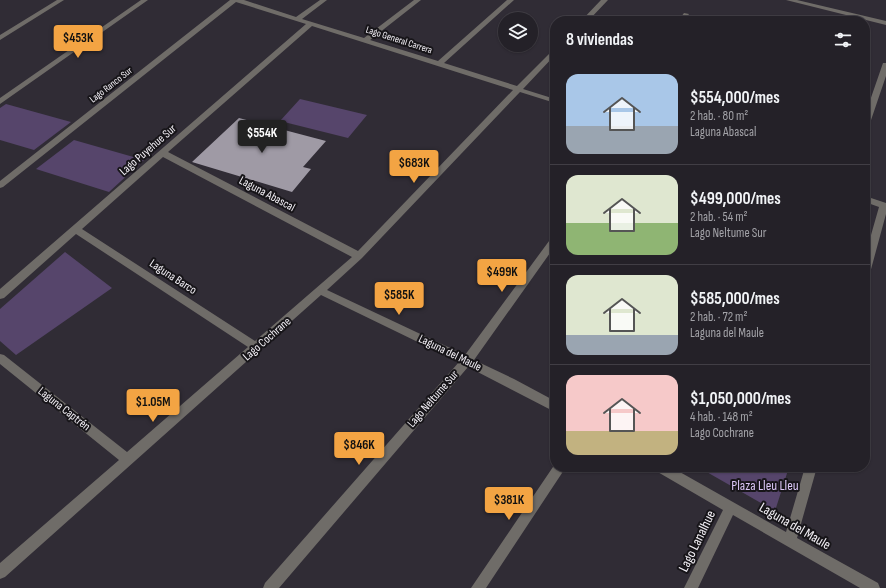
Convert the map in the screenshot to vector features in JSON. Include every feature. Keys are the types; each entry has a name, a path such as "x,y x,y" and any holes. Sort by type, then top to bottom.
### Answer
{"street":[{"path":"0,38 60,0"},
{"path":"0,102 145,0"},
{"name":"Lago Ranco Sur","path":"0,185 234,0"},
{"name":"Lago General Carrera","path":"237,0 550,99"},
{"path":"297,19 324,0"},
{"path":"365,41 418,0"},
{"path":"439,64 511,0"},
{"path":"589,16 605,0"},
{"path":"789,0 856,16"},
{"path":"870,19 886,23"},
{"name":"Lago Puyehue Sur","path":"0,295 311,24"},
{"name":"Lago Cochrane","path":"0,572 359,256 550,56"},
{"path":"870,111 886,65"},
{"name":"Laguna Abascal","path":"163,153 359,256"},
{"path":"870,202 885,206 870,256"},
{"name":"Laguna Barco","path":"76,229 256,347"},
{"name":"Lago Neltume Sur","path":"270,588 467,361 550,246"},
{"name":"Laguna del Maule","path":"321,291 510,382 550,404"},
{"name":"Laguna Captrén","path":"0,358 128,460"},
{"path":"478,588 557,472"},
{"name":"Laguna del Maule","path":"669,472 873,588"},
{"path":"790,541 810,472"},
{"name":"Lago Lanalhue","path":"691,588 731,507"}],"green space":[{"path":"300,99 367,115 348,138 280,121"},
{"path":"6,104 71,122 34,150 0,140 0,108"},
{"path":"74,140 144,160 109,192 36,169"},
{"path":"65,252 112,288 16,355 0,341 0,309"},
{"name":"Plaza Lleu Lleu","path":"707,472 787,472 775,511"}],"building":[{"path":"239,118 326,141 303,167 311,169 292,192 192,162"}]}
